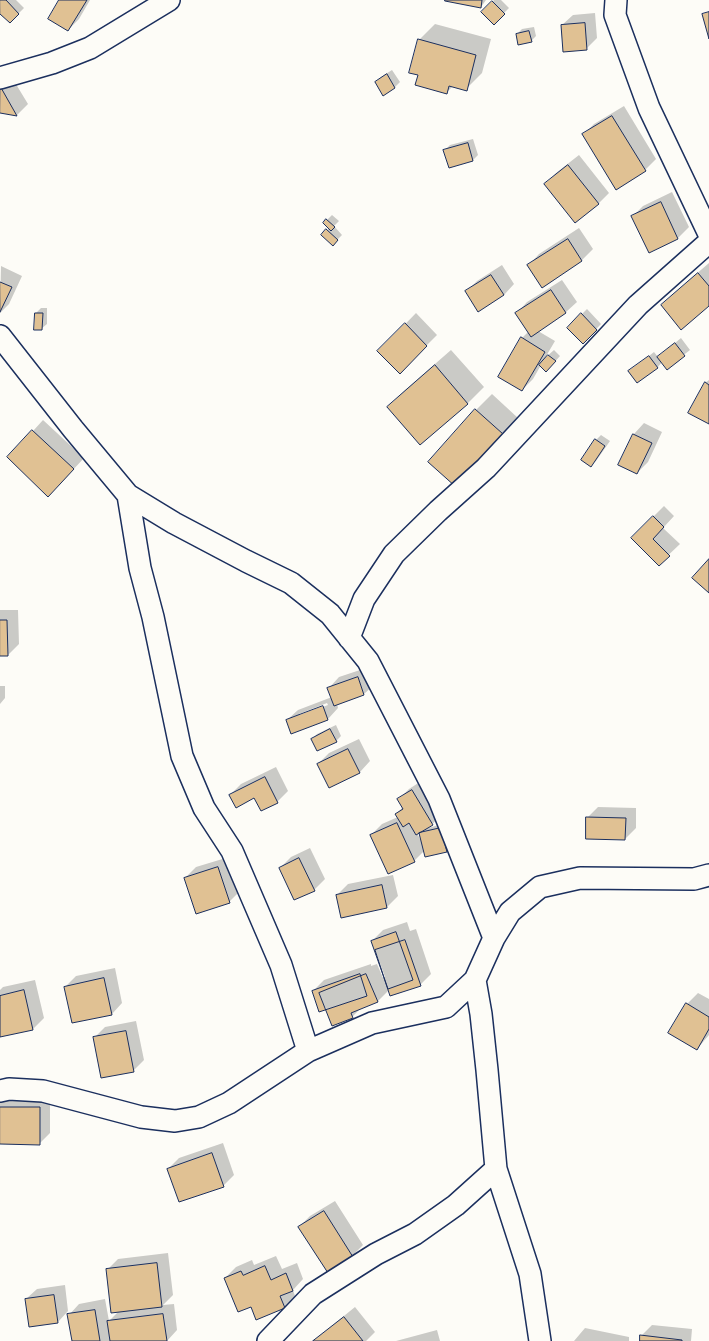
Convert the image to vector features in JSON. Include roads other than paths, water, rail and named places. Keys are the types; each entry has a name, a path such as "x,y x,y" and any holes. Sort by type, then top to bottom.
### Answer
{"street":[{"path":"0,78 52,63 90,48 169,0"},
{"path":"616,0 615,15 649,108 709,234"},
{"path":"349,638 364,599 394,554 438,511 486,468 638,305 709,242"},
{"path":"0,336 73,429 128,495 174,523 291,583 330,614 368,661 439,800 494,938"},
{"path":"128,495 140,568 153,617 182,756 204,808 232,851 278,958 308,1051"},
{"path":"0,1091 9,1089 43,1091 141,1117 175,1121 199,1117 229,1103 308,1051 372,1023 446,1007 475,980 494,938 510,912 540,887 580,878 694,879 709,875"},
{"path":"475,980 481,1014 496,1169 530,1274 540,1341"},
{"path":"268,1341 313,1294 376,1254 415,1234 456,1205 496,1169"}]}
